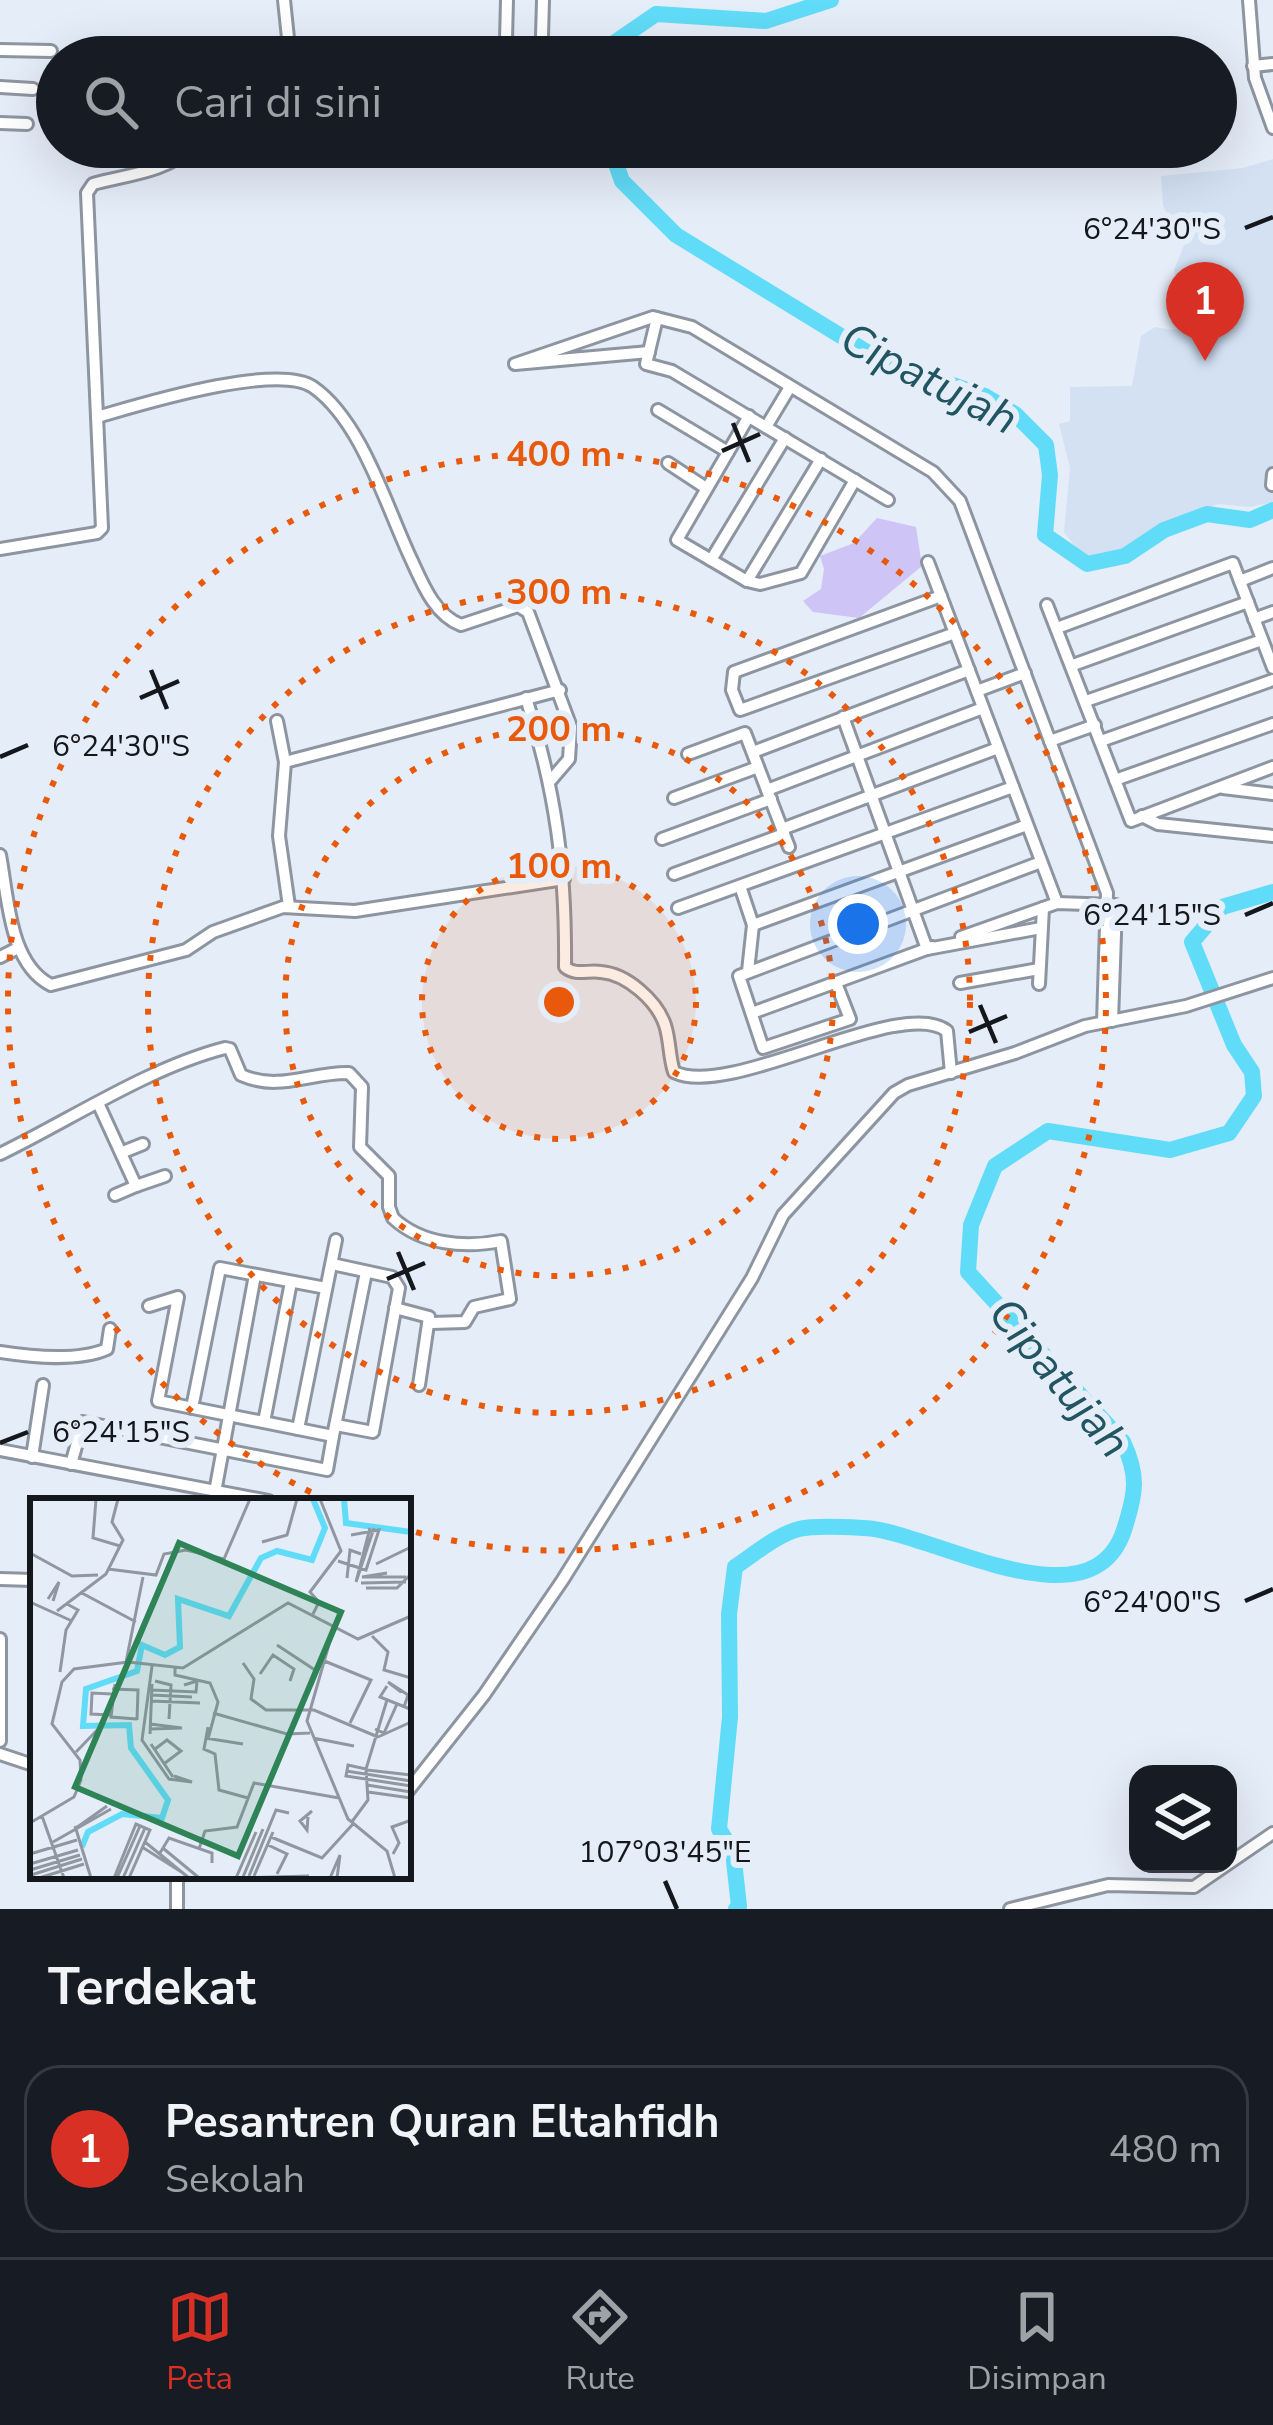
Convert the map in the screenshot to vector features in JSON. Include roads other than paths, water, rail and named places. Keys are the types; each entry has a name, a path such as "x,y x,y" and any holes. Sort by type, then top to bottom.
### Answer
{"street":[{"path":"284,0 288,36"},
{"path":"506,36 507,0"},
{"path":"542,36 543,0"},
{"path":"1249,0 1253,66 1273,128"},
{"path":"0,50 36,51"},
{"path":"1253,66 1273,64"},
{"path":"0,87 33,88"},
{"path":"0,123 27,124"},
{"path":"0,549 97,533 103,522 88,188 155,168"},
{"path":"657,318 646,364 672,371 888,500"},
{"path":"649,352 514,364 657,318 692,327 933,472 960,501 1108,893 1108,1022"},
{"path":"587,340 620,355"},
{"path":"97,417 220,385 308,383 349,427 443,615 461,625 524,608 560,690 572,748 564,767 551,779"},
{"path":"766,427 790,387"},
{"path":"658,410 728,452"},
{"path":"748,416 677,540 747,581 760,584 801,573 855,480"},
{"path":"711,560 785,438"},
{"path":"747,581 821,460"},
{"path":"668,463 706,488"},
{"path":"1272,484 1273,474"},
{"path":"928,562 1057,903"},
{"path":"1057,628 1233,563 1271,659"},
{"path":"1240,581 1273,568"},
{"path":"941,596 734,672 732,690 740,710 955,633"},
{"path":"1072,664 1248,602"},
{"path":"1047,604 1115,780 1136,819 1273,836"},
{"path":"1254,619 1273,612"},
{"path":"1086,701 1262,640"},
{"path":"753,752 969,670"},
{"path":"976,692 1025,673"},
{"path":"1101,741 1273,680"},
{"path":"285,762 560,690"},
{"path":"526,698 551,779 564,878 565,967 572,972 611,973 636,987 659,1011 670,1042 671,1067 677,1074 689,1077 755,1066 911,1022 939,1024 947,1030 951,1073"},
{"path":"662,839 858,755 983,708"},
{"path":"843,717 927,949"},
{"path":"277,722 285,762 278,836 290,906"},
{"path":"1115,780 1273,724"},
{"path":"1051,741 1095,725"},
{"path":"688,754 746,733 789,848"},
{"path":"674,874 998,748"},
{"path":"674,798 758,767"},
{"path":"1136,819 1273,767"},
{"path":"678,908 1013,787"},
{"path":"1219,788 1273,794"},
{"path":"753,925 1027,825"},
{"path":"0,855 18,948 51,986 186,950 213,932 290,906 355,911 564,878"},
{"path":"836,983 850,1018 763,1048 739,976 1041,862"},
{"path":"740,886 753,925 748,971"},
{"path":"752,1013 1057,903 1107,905"},
{"path":"1039,984 1043,908"},
{"path":"927,949 1041,928"},
{"path":"0,957 18,948"},
{"path":"960,983 1039,969"},
{"path":"411,1787 484,1695 562,1580 752,1278 783,1215 894,1093 908,1084 1066,1032 1186,1006 1273,978"},
{"path":"0,1154 122,1089 225,1048 230,1049 242,1075 257,1082 283,1084 327,1072 357,1077 362,1087 360,1147 389,1176 393,1218 430,1238 454,1244 501,1241 510,1299 473,1307 465,1322 431,1323"},
{"path":"98,1103 136,1186"},
{"path":"123,1152 143,1144"},
{"path":"115,1195 165,1176"},
{"path":"298,1429 336,1240"},
{"path":"149,1306 178,1298 158,1401 298,1429 373,1432 397,1281 332,1264"},
{"path":"192,1408 220,1268 326,1288"},
{"path":"71,1464 82,1422 327,1470 366,1272"},
{"path":"215,1492 255,1275"},
{"path":"264,1422 291,1282"},
{"path":"395,1308 426,1314 431,1323 419,1385"},
{"path":"0,1352 94,1354 107,1349 110,1329"},
{"path":"32,1456 43,1385"},
{"path":"0,1450 230,1498"},
{"path":"0,1639 0,1741"},
{"path":"0,1754 30,1764"},
{"path":"1010,1909 1108,1885 1194,1887 1273,1833"}],"waterway":[{"name":"Cipatujah","path":"624,36 656,14 766,21 831,0"},
{"name":"Cipatujah","path":"617,168 622,181 676,235 880,360 985,396 1015,414 1046,445 1050,475 1045,535 1087,564 1125,556 1164,530 1207,514 1250,520 1273,510"},
{"name":"Cipatujah","path":"736,1909 733,1852 719,1829 730,1717 729,1614 735,1567 791,1532 831,1527 893,1533 1006,1568 1045,1575 1079,1573 1106,1559 1124,1530 1134,1485 1123,1442 968,1272 971,1225 995,1166 1048,1131 1170,1150 1229,1133 1254,1096 1252,1072 1234,1045 1192,942 1222,907 1273,892"}],"place":[{"name":"Pesantren Quran Eltahfidh","path":"1205,361"}]}
